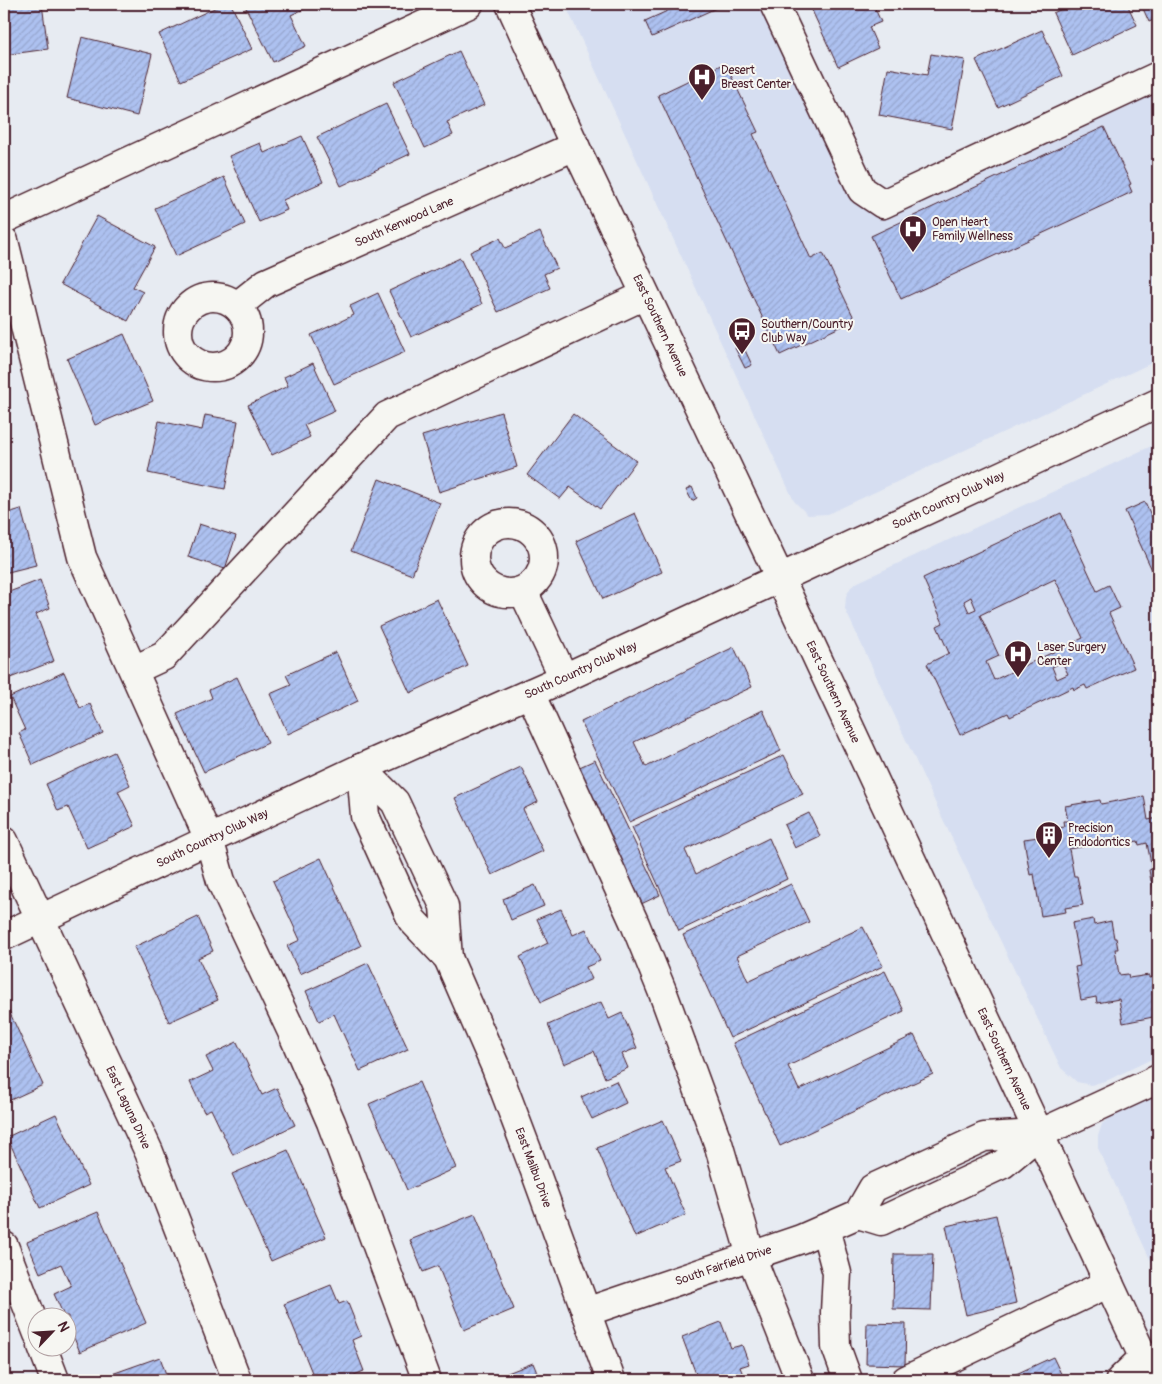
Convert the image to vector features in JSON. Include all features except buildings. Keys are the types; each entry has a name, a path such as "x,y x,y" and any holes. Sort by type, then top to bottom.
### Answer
{"street":[{"path":"4,218 469,4"},
{"name":"East Southern Avenue","path":"510,4 1149,1369"},
{"path":"774,4 862,190 884,204 1158,76"},
{"name":"South Kenwood Lane","path":"237,306 266,283 575,146"},
{"path":"4,242 82,557 209,840 221,881 288,1023 331,1122 427,1380"},
{"path":"134,670 164,656 387,416 646,295"},
{"name":"South Country Club Way","path":"4,936 361,768 564,678 1158,403"},
{"path":"524,591 564,678"},
{"path":"530,693 635,924 663,993 718,1143 751,1256 800,1380"},
{"name":"East Malibu Drive","path":"361,768 365,816 412,920 448,958 496,1068 611,1380"},
{"name":"East Laguna Drive","path":"4,841 148,1152 237,1380"},
{"name":"South Fairfield Drive","path":"586,1312 801,1239 858,1214 881,1221 1003,1164 1039,1134 1158,1079"},
{"path":"825,1228 837,1273 836,1347 848,1380"},
{"path":"4,1246 28,1308"},
{"path":"906,1380 1109,1283"},
{"path":"46,1356 55,1380"},
{"path":"1120,1380 1149,1369"}],"shaded area":[{"path":"565,4 774,4 883,204 1158,76 1158,360 828,514 808,515 794,501"},
{"name":"Laser Surgery Center","path":"1158,443 1158,1056 1108,1080 1091,1085 1077,1082 1061,1068 845,609 846,596 851,587 858,582"},
{"path":"1158,1093 1158,1276 1098,1148 1098,1136 1102,1124 1112,1116"}],"place":[{"name":"Desert Breast Center","path":"702,101"},
{"name":"Open Heart Family Wellness","path":"913,253"},
{"name":"Southern/Country Club Way","path":"742,355"},
{"name":"Laser Surgery Center","path":"1018,678"},
{"name":"Precision Endodontics","path":"1049,859"}]}
